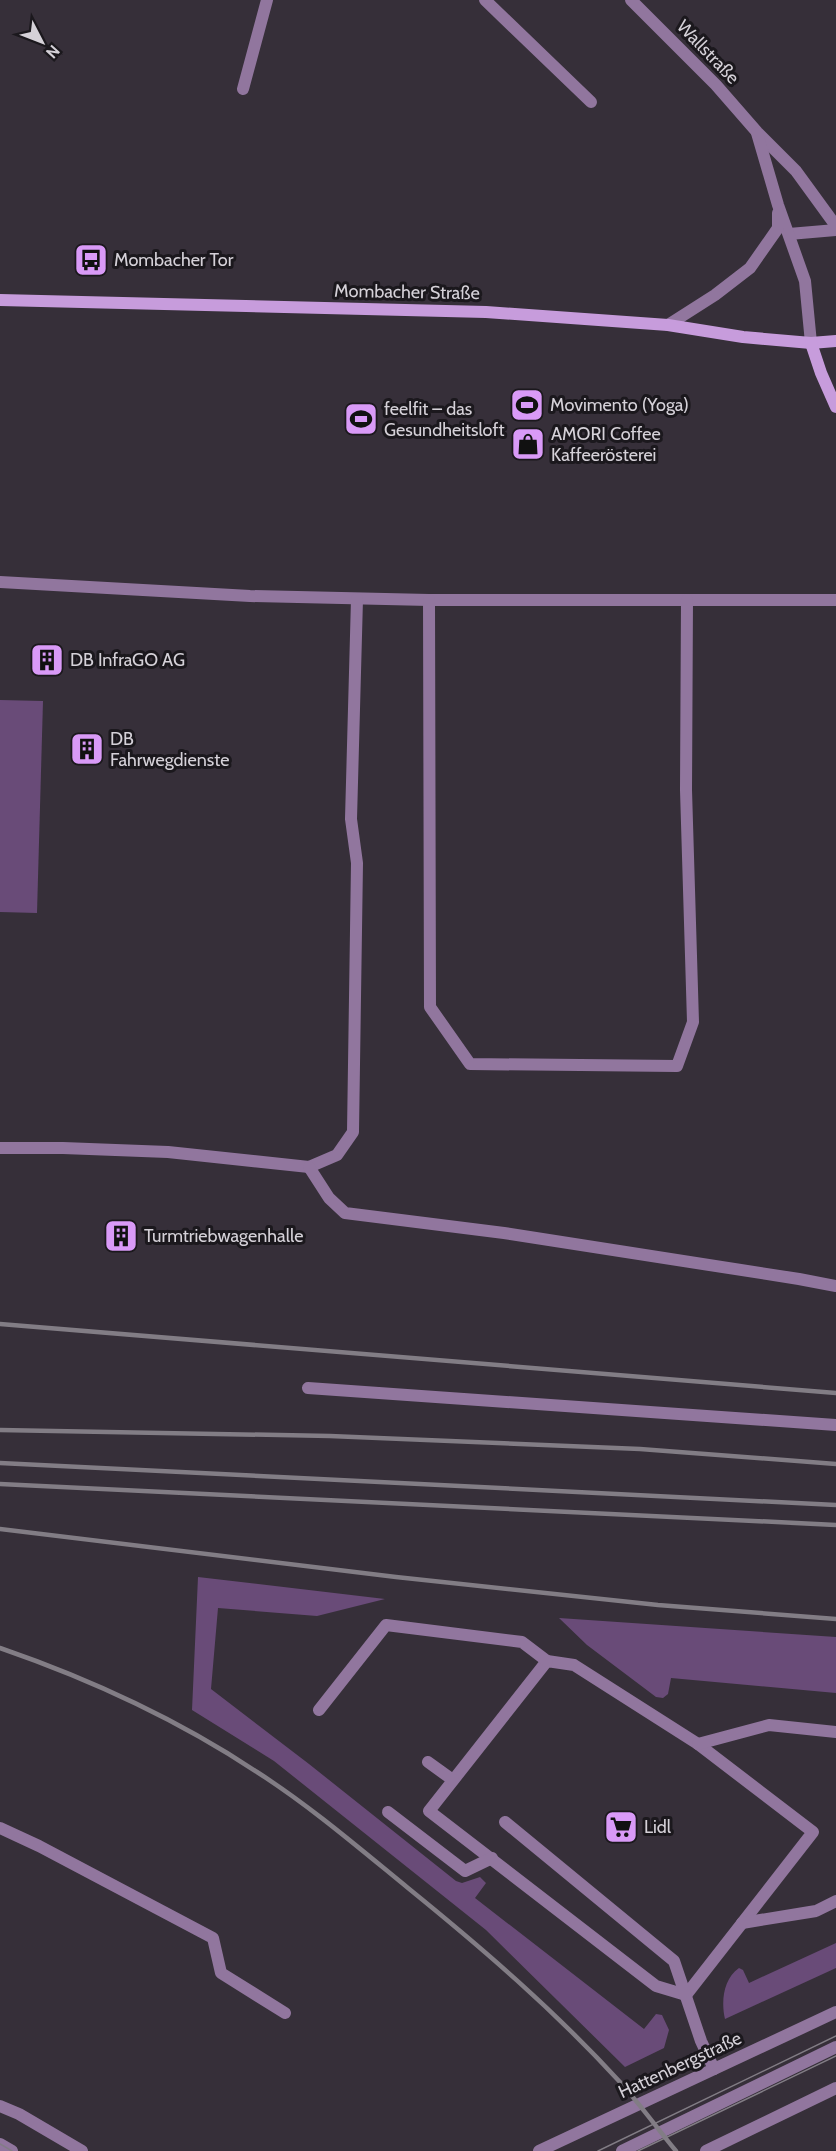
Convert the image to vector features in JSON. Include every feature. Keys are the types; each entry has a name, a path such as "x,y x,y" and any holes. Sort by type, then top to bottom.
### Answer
{"main road":[{"name":"Mombacher Straße","path":"0,300 486,312 668,325 743,337 812,343 836,341"},
{"path":"812,343 821,373 836,407"}],"street":[{"path":"243,89 267,0"},
{"path":"485,0 591,102"},
{"name":"Wallstraße","path":"632,0 796,171 836,228 789,234"},
{"name":"Wallstraße","path":"757,132 778,205 805,281 812,343"},
{"path":"668,325 715,295 750,268 778,228 778,205"},
{"path":"0,582 155,592 429,600 836,600"},
{"path":"0,1148 168,1152 309,1167 337,1155 353,1132 357,863 351,819 357,598"},
{"path":"429,600 430,1007 470,1064 677,1066 693,1022 686,790 687,600"},
{"path":"309,1167 329,1198 345,1213 504,1233 836,1286"},
{"path":"308,1388 836,1425"},
{"path":"319,1710 386,1625 522,1642 547,1661 574,1665 698,1744 813,1832 686,1995"},
{"path":"547,1661 429,1810 656,1986 686,1995"},
{"path":"698,1744 769,1725 836,1732"},
{"path":"428,1762 453,1780"},
{"path":"388,1812 465,1871 492,1858"},
{"path":"506,1822 674,1961 701,2041 714,2069"},
{"path":"0,1828 39,1846 213,1938 221,1973 285,2013"},
{"path":"742,1923 816,1911 836,1901"},
{"name":"Hattenbergstraße","path":"539,2151 836,2012"},
{"path":"622,2151 836,2047"},
{"path":"706,2151 836,2088"},
{"path":"0,2106 19,2114 82,2151"},
{"path":"0,2144 12,2151"}],"shaded area":[{"path":"0,700 43,701 37,913 0,912"},
{"path":"198,1577 385,1599 317,1616 218,1608 211,1689 456,1881 462,1883 480,1877 486,1883 475,1898 644,2029 656,2014 662,2015 669,2030 664,2048 625,2067 486,1930 274,1761 192,1710"},
{"path":"559,1618 836,1637 836,1693 671,1678 668,1694 663,1698 656,1697 587,1645"},
{"path":"836,1943 836,1968 725,2019 724,1991 726,1984 739,1968 743,1970 749,1983"}],"tram line":[{"path":"598,2151 836,2036"},
{"path":"638,2151 836,2056"},
{"path":"0,2144 12,2151"}],"railway":[{"path":"0,1324 836,1393"},
{"path":"0,1430 330,1436 640,1449 836,1464"},
{"path":"0,1463 836,1505"},
{"path":"0,1484 836,1525"},
{"path":"0,1529 396,1577 658,1605 836,1619"},
{"path":"0,1648 100,1687 164,1718 227,1753 296,1799 436,1911 543,2005 619,2081 676,2151"}],"place":[{"name":"Mombacher Tor","path":"91,260"},
{"name":"Movimento (Yoga)","path":"527,405"},
{"name":"feelfit – das Gesundheitsloft","path":"361,419"},
{"name":"AMORI Coffee Kaffeerösterei","path":"528,444"},
{"name":"DB InfraGO AG","path":"47,660"},
{"name":"DB Fahrwegdienste","path":"87,749"},
{"name":"Turmtriebwagenhalle","path":"121,1236"},
{"name":"Lidl","path":"621,1827"}]}
